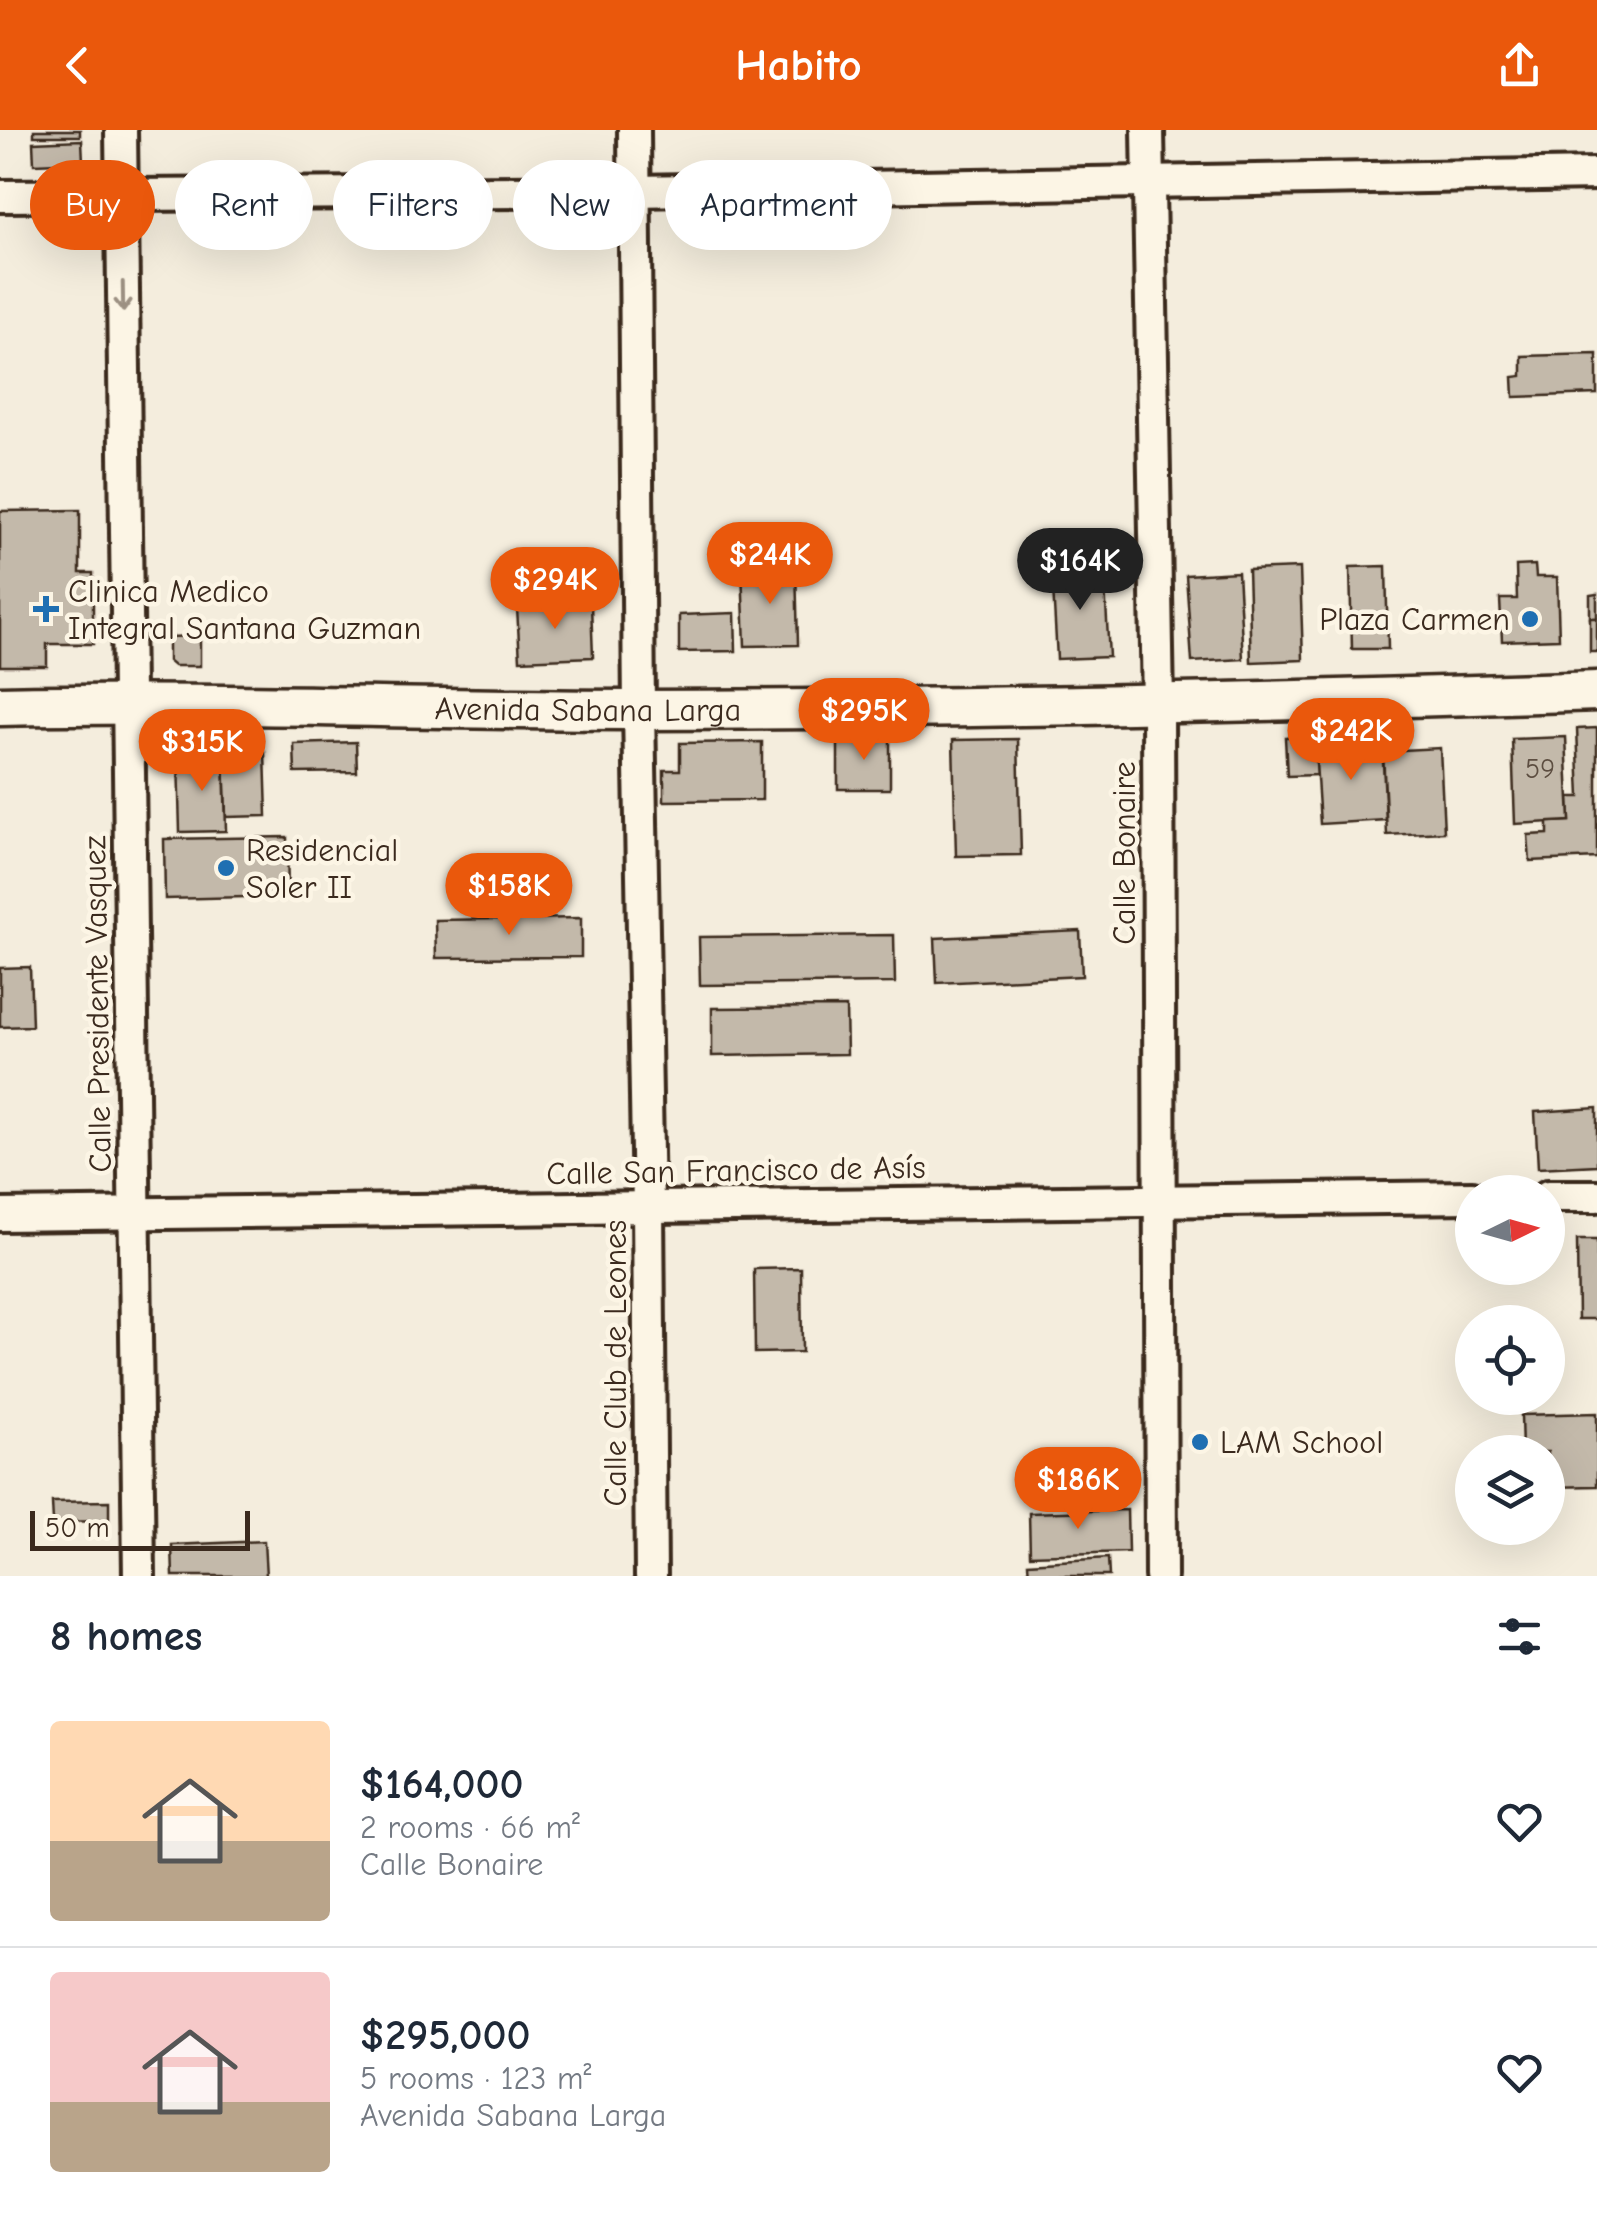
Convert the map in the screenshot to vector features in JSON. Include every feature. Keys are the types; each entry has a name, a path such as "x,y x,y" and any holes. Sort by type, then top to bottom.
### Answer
{"main road":[{"name":"Avenida Sabana Larga","path":"0,706 128,703 638,710 1158,706 1597,692"}],"street":[{"name":"Calle Presidente Vasquez","path":"121,130 121,160"},
{"name":"Calle Club de Leones","path":"634,130 634,160"},
{"name":"Calle Bonaire","path":"1148,130 1158,706 1161,1576"},
{"path":"645,190 1597,174"},
{"path":"155,194 513,191"},
{"path":"0,196 30,196"},
{"name":"Calle Presidente Vasquez","path":"123,250 138,1576"},
{"name":"Calle Club de Leones","path":"635,250 651,1576"},
{"name":"Calle San Francisco de Asís","path":"0,1215 1455,1196"},
{"path":"1565,1196 1597,1196"}],"building":[{"path":"34,130 80,130 80,136 34,136"},
{"path":"82,140 83,160 34,160 33,142"},
{"path":"1597,354 1597,394 1514,397 1513,377 1522,376 1522,356"},
{"name":"Clinica Medico Integral Santana Guzman","path":"80,510 80,573 93,573 93,644 47,644 47,666 0,666 0,511"},
{"name":"Plaza Carmen","path":"1535,565 1536,577 1557,577 1559,639 1502,641 1500,599 1517,599 1516,566"},
{"path":"1386,566 1388,649 1352,649 1350,567"},
{"path":"796,567 798,645 745,646 742,569"},
{"path":"1104,567 1109,657 1057,659 1052,569"},
{"path":"1300,568 1303,660 1251,662 1248,570"},
{"path":"1238,572 1243,659 1192,662 1186,575"},
{"path":"1597,594 1597,618 1590,618 1590,595"},
{"path":"591,605 593,657 520,660 517,608"},
{"path":"735,613 736,651 679,652 679,615"},
{"path":"1590,618 1597,618 1597,652 1590,652"},
{"path":"200,636 200,666 174,666 168,661 168,637"},
{"path":"1597,728 1597,858 1530,861 1528,835 1548,834 1548,822 1570,821 1569,797 1580,797 1577,729"},
{"path":"1315,736 1317,775 1287,776 1285,737"},
{"path":"838,737 890,737 890,789 838,789"},
{"path":"1566,737 1570,821 1515,824 1512,739"},
{"path":"1018,739 1021,855 956,856 953,740"},
{"path":"356,742 357,772 295,773 294,744"},
{"path":"762,742 762,800 664,801 664,770 680,770 680,743"},
{"path":"1382,743 1386,820 1320,824 1315,747"},
{"path":"1440,748 1444,832 1387,835 1383,751"},
{"path":"265,752 267,816 226,817 224,753"},
{"path":"224,757 226,831 180,832 178,758"},
{"name":"Residencial Soler II","path":"287,837 288,896 165,899 164,839"},
{"path":"581,918 581,957 436,958 435,920"},
{"path":"1080,931 1082,976 937,983 935,938"},
{"path":"894,935 895,983 700,985 699,937"},
{"path":"30,967 32,1026 0,1027 0,968"},
{"path":"846,1007 847,1054 712,1056 712,1008"},
{"path":"1597,1108 1597,1165 1538,1168 1535,1112"},
{"path":"1577,1240 1597,1240 1597,1319 1578,1319"},
{"path":"801,1268 802,1352 755,1353 754,1269"},
{"path":"1597,1413 1597,1486 1565,1487 1565,1435 1522,1435 1521,1415"},
{"path":"109,1501 109,1521 53,1522 52,1502"},
{"path":"1127,1510 1128,1552 1030,1555 1029,1513"},
{"path":"264,1541 266,1576 173,1576 172,1545"},
{"path":"1108,1558 1109,1576 1029,1576 1028,1563"}],"place":[{"name":"Clinica Medico Integral Santana Guzman","path":"46,609"},
{"name":"Plaza Carmen","path":"1530,619"},
{"name":"Residencial Soler II","path":"226,868"},
{"name":"LAM School","path":"1200,1442"}]}
